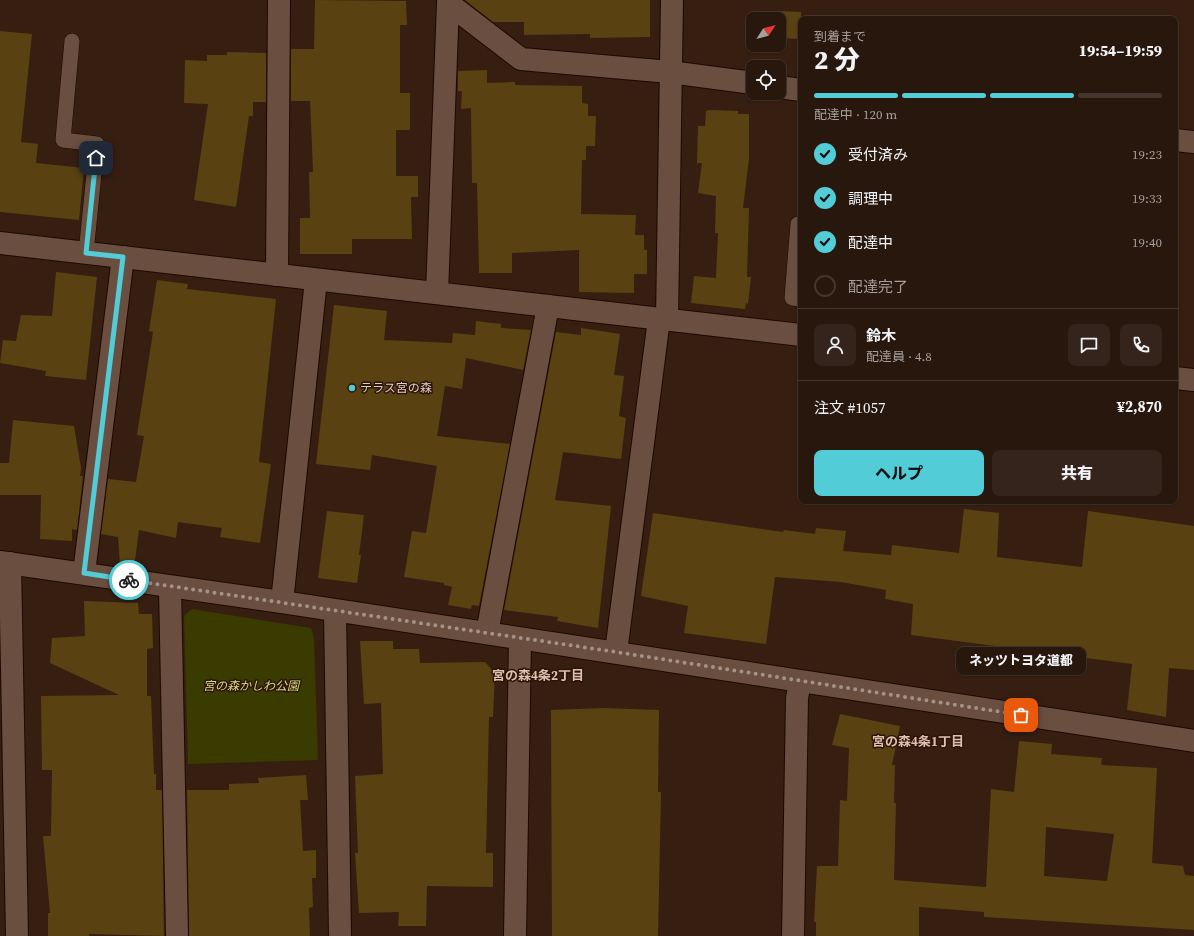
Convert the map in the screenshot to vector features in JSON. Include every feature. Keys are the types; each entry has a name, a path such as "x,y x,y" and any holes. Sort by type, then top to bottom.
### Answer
{"street":[{"path":"277,0 277,275"},
{"path":"616,652 663,319 672,0"},
{"path":"448,2 521,59 670,72 746,82"},
{"path":"437,294 448,2"},
{"path":"786,88 798,90"},
{"path":"1178,140 1194,142"},
{"path":"0,243 798,335"},
{"path":"84,573 123,257"},
{"path":"282,602 316,280"},
{"path":"487,633 548,306"},
{"path":"1178,378 1194,380"},
{"path":"17,936 5,562 616,652 800,682 1194,741"},
{"path":"170,587 177,936"},
{"path":"335,611 340,936"},
{"path":"515,936 520,639"},
{"path":"793,936 797,698 800,682"}],"lane":[{"path":"72,41 63,140 97,144 86,253"},
{"path":"798,224 792,298 798,299"}],"green space":[{"name":"宮の森かしわ公園","path":"192,609 311,628 314,638 318,760 188,764 184,616"}],"building":[{"path":"315,0 406,1 407,25 400,25 400,93 410,93 410,130 396,130 396,176 418,176 418,197 411,197 412,239 352,239 352,254 300,254 300,218 310,218 309,172 313,172 311,122 310,101 291,101 291,49 314,49"},
{"path":"465,0 650,0 650,37 590,38 590,34 524,35 524,22 493,22"},
{"path":"779,11 801,12 801,16 798,16 798,39 786,38 786,12"},
{"path":"0,31 32,34 21,142 38,144 36,163 84,168 79,220 0,212"},
{"path":"227,52 266,53 266,102 253,102 253,116 249,116 236,207 194,200 208,104 184,103 185,60 207,61 207,55 227,55"},
{"path":"487,70 487,83 515,82 515,85 582,86 582,103 588,104 588,116 596,116 595,146 586,146 586,160 582,160 581,214 636,215 635,235 644,235 644,250 647,250 647,274 634,274 634,293 579,292 579,250 512,253 512,273 479,273 477,183 472,183 471,108 461,109 462,91 458,91 458,71"},
{"path":"706,111 738,111 738,114 749,114 749,159 743,208 749,208 747,277 751,277 748,304 746,303 745,309 691,303 694,276 716,278 718,233 715,233 716,196 698,193 702,163 697,163 698,126 705,126"},
{"path":"56,272 97,277 86,380 45,376 46,371 0,363 3,340 16,341 21,315 52,316"},
{"path":"157,280 188,284 187,289 276,299 259,462 271,464 260,543 220,537 222,528 178,522 176,538 139,530 134,568 120,566 118,537 101,534 108,479 136,482 144,436 137,435 153,332 149,331"},
{"path":"334,305 387,311 384,340 452,343 453,333 475,335 476,321 501,324 501,328 531,330 523,370 466,358 462,389 445,386 437,436 510,444 479,606 472,605 471,609 448,605 452,587 444,585 444,583 404,577 412,531 426,533 437,466 372,455 370,470 316,464"},
{"path":"581,328 620,334 614,375 624,376 619,416 626,418 621,459 563,452 555,500 611,506 598,628 557,621 558,617 504,610 556,332 581,335"},
{"path":"13,420 74,426 81,468 80,476 83,476 77,530 72,529 72,541 40,539 41,495 0,495 0,463 9,463"},
{"path":"964,509 999,513 997,557 1082,567 1088,511 1194,526 1194,670 1169,668 1166,717 1127,710 1132,664 911,635 913,604 885,599 886,590 841,582 775,577 766,644 684,633 688,606 641,596 653,513 783,532 784,530 815,534 816,528 846,531 843,551 891,555 892,545 959,553"},
{"path":"327,511 364,515 357,583 318,578"},
{"path":"84,601 138,603 139,614 152,614 153,648 147,649 147,696 151,696 156,790 162,790 164,936 89,934 89,936 48,936 48,913 50,913 43,836 51,836 52,770 42,770 41,696 119,695 50,663 52,638 85,636"},
{"path":"360,641 393,641 393,649 419,649 420,663 485,662 495,673 493,717 489,717 486,853 493,853 493,887 427,886 426,926 398,926 399,912 359,913 355,853 358,853 355,776 383,774 381,703 364,704"},
{"path":"604,708 659,710 658,792 661,792 658,936 552,936 551,710"},
{"path":"840,714 900,726 892,765 895,765 894,803 896,803 894,880 986,887 991,789 1014,792 1019,741 1052,744 1051,754 1102,758 1101,765 1157,768 1152,863 1183,866 1185,875 1194,876 1194,930 984,917 984,912 919,907 919,936 816,936 816,922 814,922 817,866 838,866 840,800 847,801 849,748 832,745","holes":["1046,827 1114,834 1107,881 1044,876"]},
{"path":"306,775 308,800 300,800 303,851 316,850 316,878 312,878 313,907 309,908 310,936 189,936 187,790 229,790 229,784 259,783 258,778"}],"way so far":[{"path":"129,580 616,652 800,682 1021,715"}],"place":[{"name":"テラス宮の森","path":"352,388"},
{"name":"ネッツトヨタ道都","path":"1021,715"}],"district":[{"name":"宮の森4条2丁目","path":"538,675"},
{"name":"宮の森4条1丁目","path":"918,741"}],"route":[{"path":"96,158 86,253 123,257 84,573 129,580"}]}
